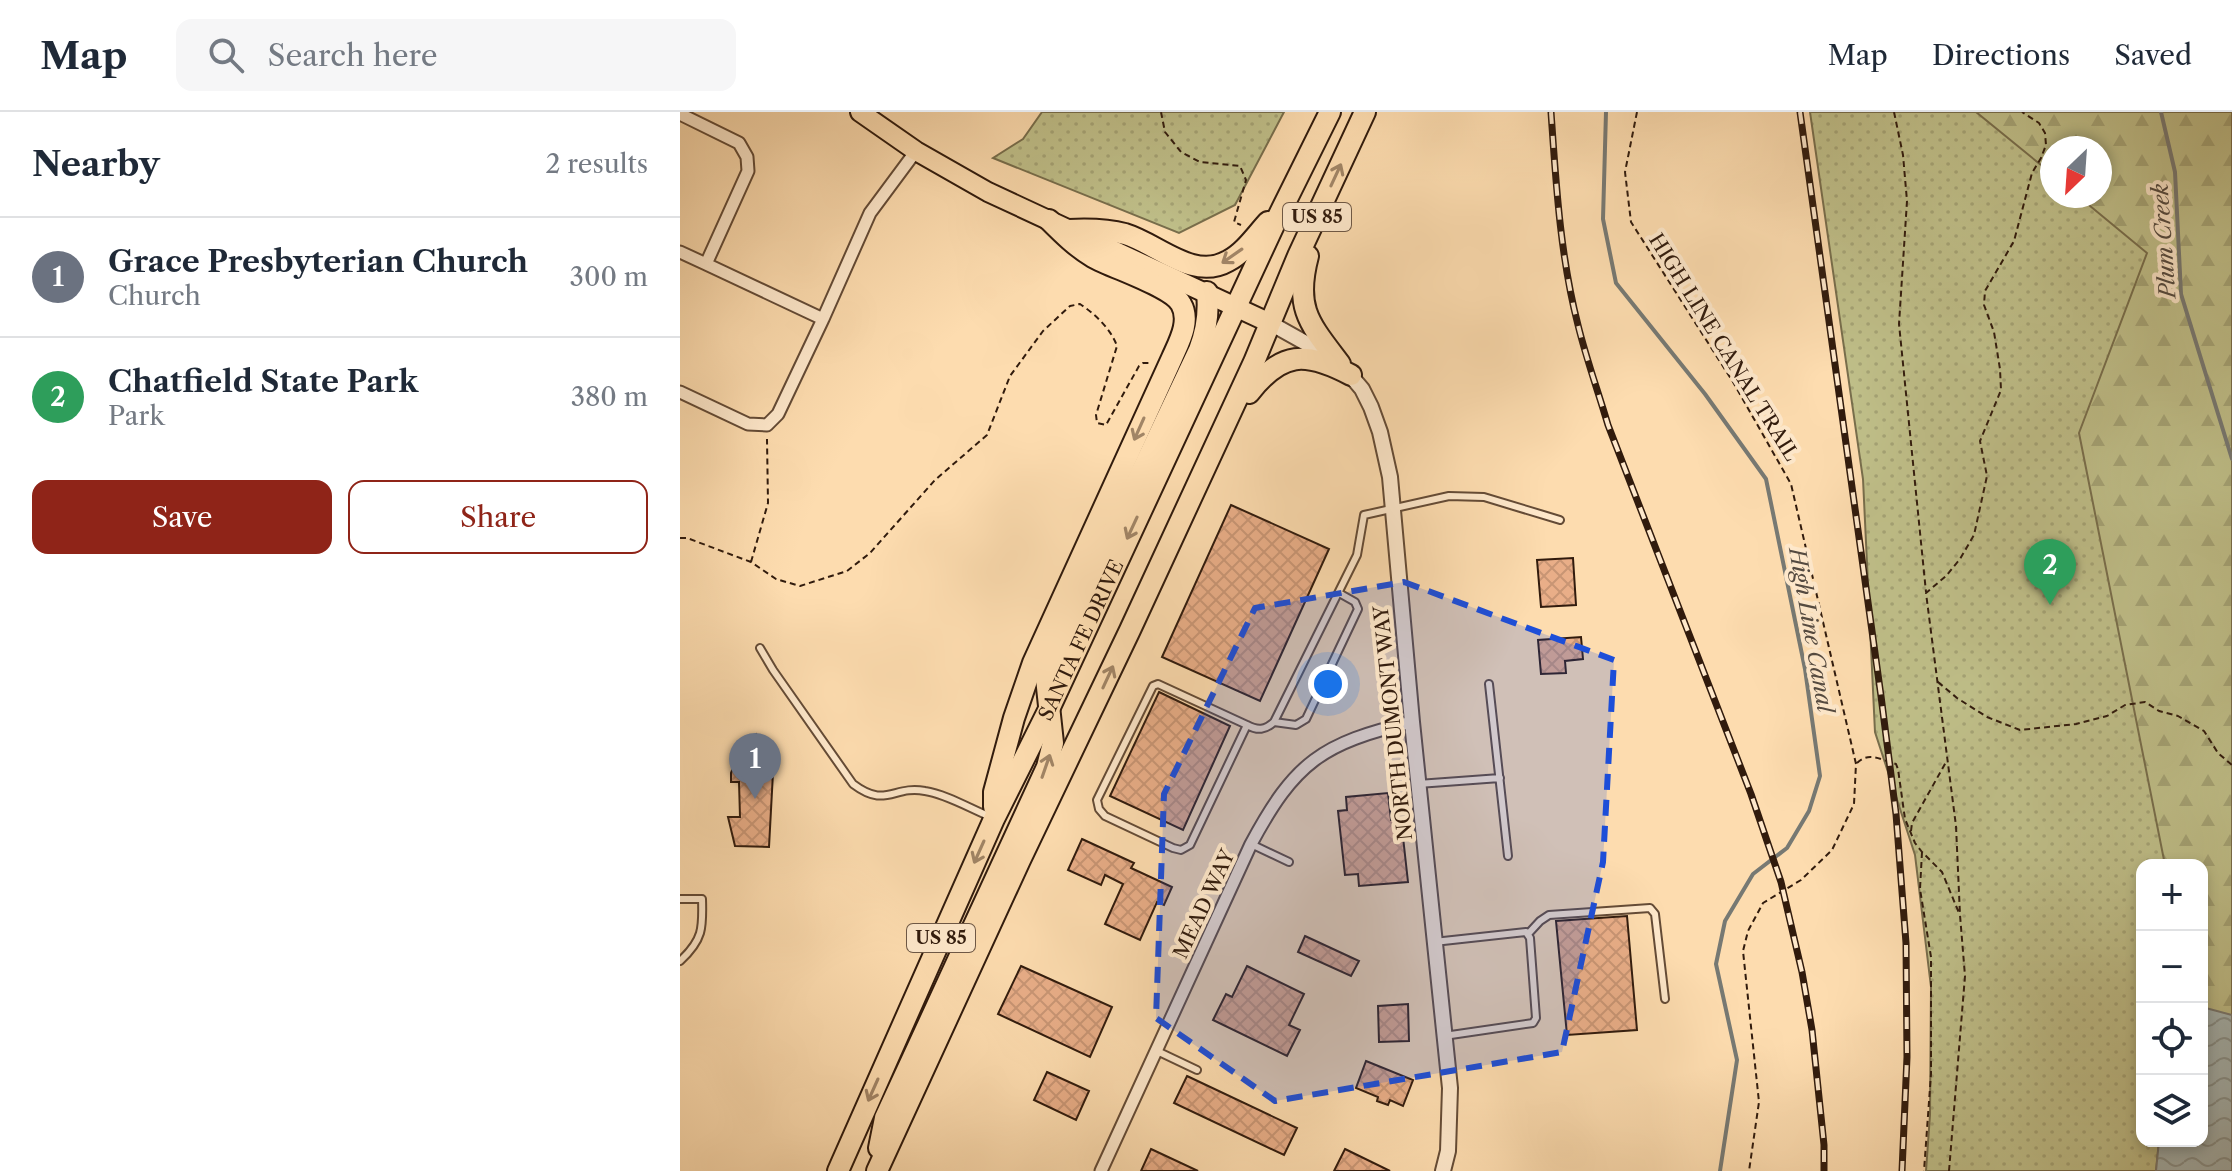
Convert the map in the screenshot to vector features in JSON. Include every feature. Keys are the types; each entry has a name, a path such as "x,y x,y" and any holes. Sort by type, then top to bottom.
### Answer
{"highway":[{"name":"SANTA FE DRIVE","path":"838,1171 994,819 1050,707 1236,306 1330,112"},
{"name":"SANTA FE DRIVE","path":"875,1171 1130,630 1365,112"},
{"path":"1069,230 1096,228 1127,235 1189,264 1201,268 1213,267 1239,253 1286,201"},
{"path":"1320,209 1304,271 1302,299 1314,330 1346,370"},
{"path":"994,819 994,792 1019,699 1184,324 1181,303 1174,296 1094,257 1070,242 1049,220"},
{"path":"875,1171 885,1118 1047,767 1053,743 1046,678 1048,669 1199,350 1204,336 1207,292"},
{"path":"1226,421 1264,374 1286,361 1312,360 1346,370"}],"main road":[{"path":"860,112 916,151 988,192 1270,323"}],"street":[{"path":"680,114 739,143 747,157 748,171 706,264"},
{"path":"680,392 748,424 767,425 778,414 870,213 916,151"},
{"path":"680,252 823,319"},
{"name":"NORTH DUMONT WAY","path":"1270,323 1323,351 1346,370 1362,389 1380,432 1390,477 1450,1088 1448,1151 1443,1171"},
{"name":"MEAD WAY","path":"1101,1171 1251,844 1286,787 1314,760 1342,742 1412,722"}],"lane":[{"path":"1247,725 1190,845 1181,850 1173,848 1105,816 1099,809 1097,800 1153,686 1158,684 1256,729 1267,728 1274,722 1357,555 1364,515 1449,496 1484,497 1560,520"},
{"path":"1274,722 1296,725 1306,719 1358,609 1355,602 1339,593"},
{"path":"760,648 853,784 875,797 925,791 994,819"},
{"path":"1489,684 1508,856"},
{"path":"1418,784 1500,778"},
{"path":"1251,844 1289,862"},
{"path":"680,899 702,899 703,927 698,940 680,961"},
{"path":"1528,934 1549,915 1650,908 1655,914 1665,999"},
{"path":"1434,942 1528,934"},
{"path":"1444,1036 1533,1023 1536,1018 1528,934"},
{"path":"1157,1050 1197,1070"}],"path":[{"path":"1161,112 1165,132 1181,152 1200,162 1240,166 1246,180 1234,222 1241,225"},
{"name":"HIGH LINE CANAL TRAIL","path":"1637,112 1625,172 1631,222 1733,382 1791,484 1856,764 1854,804 1832,850 1801,880 1763,903 1748,931 1743,951 1759,1102 1749,1171"},
{"path":"1894,112 1903,155 1907,201 1899,324 1926,593 1956,826 1965,976 1949,1171"},
{"path":"1926,593 1946,576 1974,535 1987,476 1980,441 2001,390 1994,332 1984,305 1985,291 2014,241 2032,173 2046,145 2045,133 2039,123 2022,112"},
{"path":"680,538 751,562 776,579 800,586 847,571 870,553 935,480 987,435 1010,376 1043,331 1070,306 1080,304 1086,307 1110,332 1117,346 1096,415 1097,423 1102,426 1109,421 1139,366 1147,362 1154,364"},
{"path":"751,562 768,503 767,425"},
{"path":"1937,681 1987,717 2020,730 2076,724 2107,716 2125,705 2145,702 2204,731 2218,753 2232,765"},
{"path":"1856,764 1864,757 1896,764 1905,819 1922,852 1942,872 1960,915"},
{"path":"1911,833 1912,823 1946,761"},
{"path":"1922,852 1920,889 1931,957 1931,1074 1924,1171"}],"highlighted area":[{"path":"1404,582 1614,660 1603,862 1562,1052 1275,1101 1156,1018 1164,794 1255,608"}],"green space":[{"path":"1042,112 1284,112 1235,205 1179,233 993,158 1023,139"},
{"path":"1810,112 2232,112 2232,1171 1926,1171 1930,1115 1931,987 1915,855 1875,732 1863,479"},
{"path":"1976,112 2232,112 2232,1171 2156,1171 2158,1147 2208,1147 2208,859 2164,859 2079,433 2147,253 2093,208 2112,208 2112,136 2040,136 2040,164"}],"water":[{"path":"2208,1009 2232,1015 2232,1171 2156,1171 2158,1147 2208,1147"}],"building":[{"path":"1231,505 1329,549 1260,701 1162,657"},
{"path":"1573,558 1576,605 1541,607 1537,560"},
{"path":"1581,637 1583,659 1565,661 1566,673 1541,674 1538,640"},
{"path":"1159,692 1230,726 1183,830 1110,796"},
{"path":"756,734 774,754 769,847 735,846 728,817 740,817 739,782 731,782 731,773 740,750"},
{"path":"1388,793 1391,820 1401,819 1408,882 1359,886 1358,874 1345,875 1338,811 1347,810 1346,797"},
{"path":"1082,839 1134,863 1131,868 1172,887 1164,905 1157,902 1140,940 1105,924 1123,884 1105,875 1101,885 1068,870"},
{"path":"1627,916 1637,1030 1567,1035 1556,921"},
{"path":"1305,936 1359,961 1351,976 1298,952"},
{"path":"1021,966 1112,1007 1090,1057 998,1014"},
{"path":"1247,966 1304,994 1289,1025 1300,1030 1287,1056 1213,1020 1226,994 1232,997"},
{"path":"1408,1004 1409,1041 1379,1042 1378,1006"},
{"path":"1366,1061 1413,1080 1403,1106 1390,1100 1388,1105 1377,1101 1378,1097 1356,1088"},
{"path":"1047,1072 1089,1091 1076,1120 1034,1100"},
{"path":"1187,1076 1297,1128 1284,1155 1174,1103"},
{"path":"1151,1149 1198,1171 1141,1171"},
{"path":"1345,1149 1390,1171 1334,1171"}],"waterway":[{"name":"High Line Canal","path":"1606,112 1603,219 1616,283 1705,394 1766,479 1805,669 1820,776 1809,811 1787,848 1753,874 1725,921 1716,964 1737,1060 1720,1171"},
{"name":"Plum Creek","path":"2161,112 2175,172 2181,294 2232,459"}],"railway":[{"path":"1551,112 1563,246 1585,350 1608,425 1751,794 1781,882 1812,1030 1824,1171"},
{"path":"1800,112 1896,814 1906,943 1907,1057 1902,1171"}],"place":[{"name":"Chatfield State Park","path":"2050,605"},
{"name":"Grace Presbyterian Church","path":"755,799"}]}
